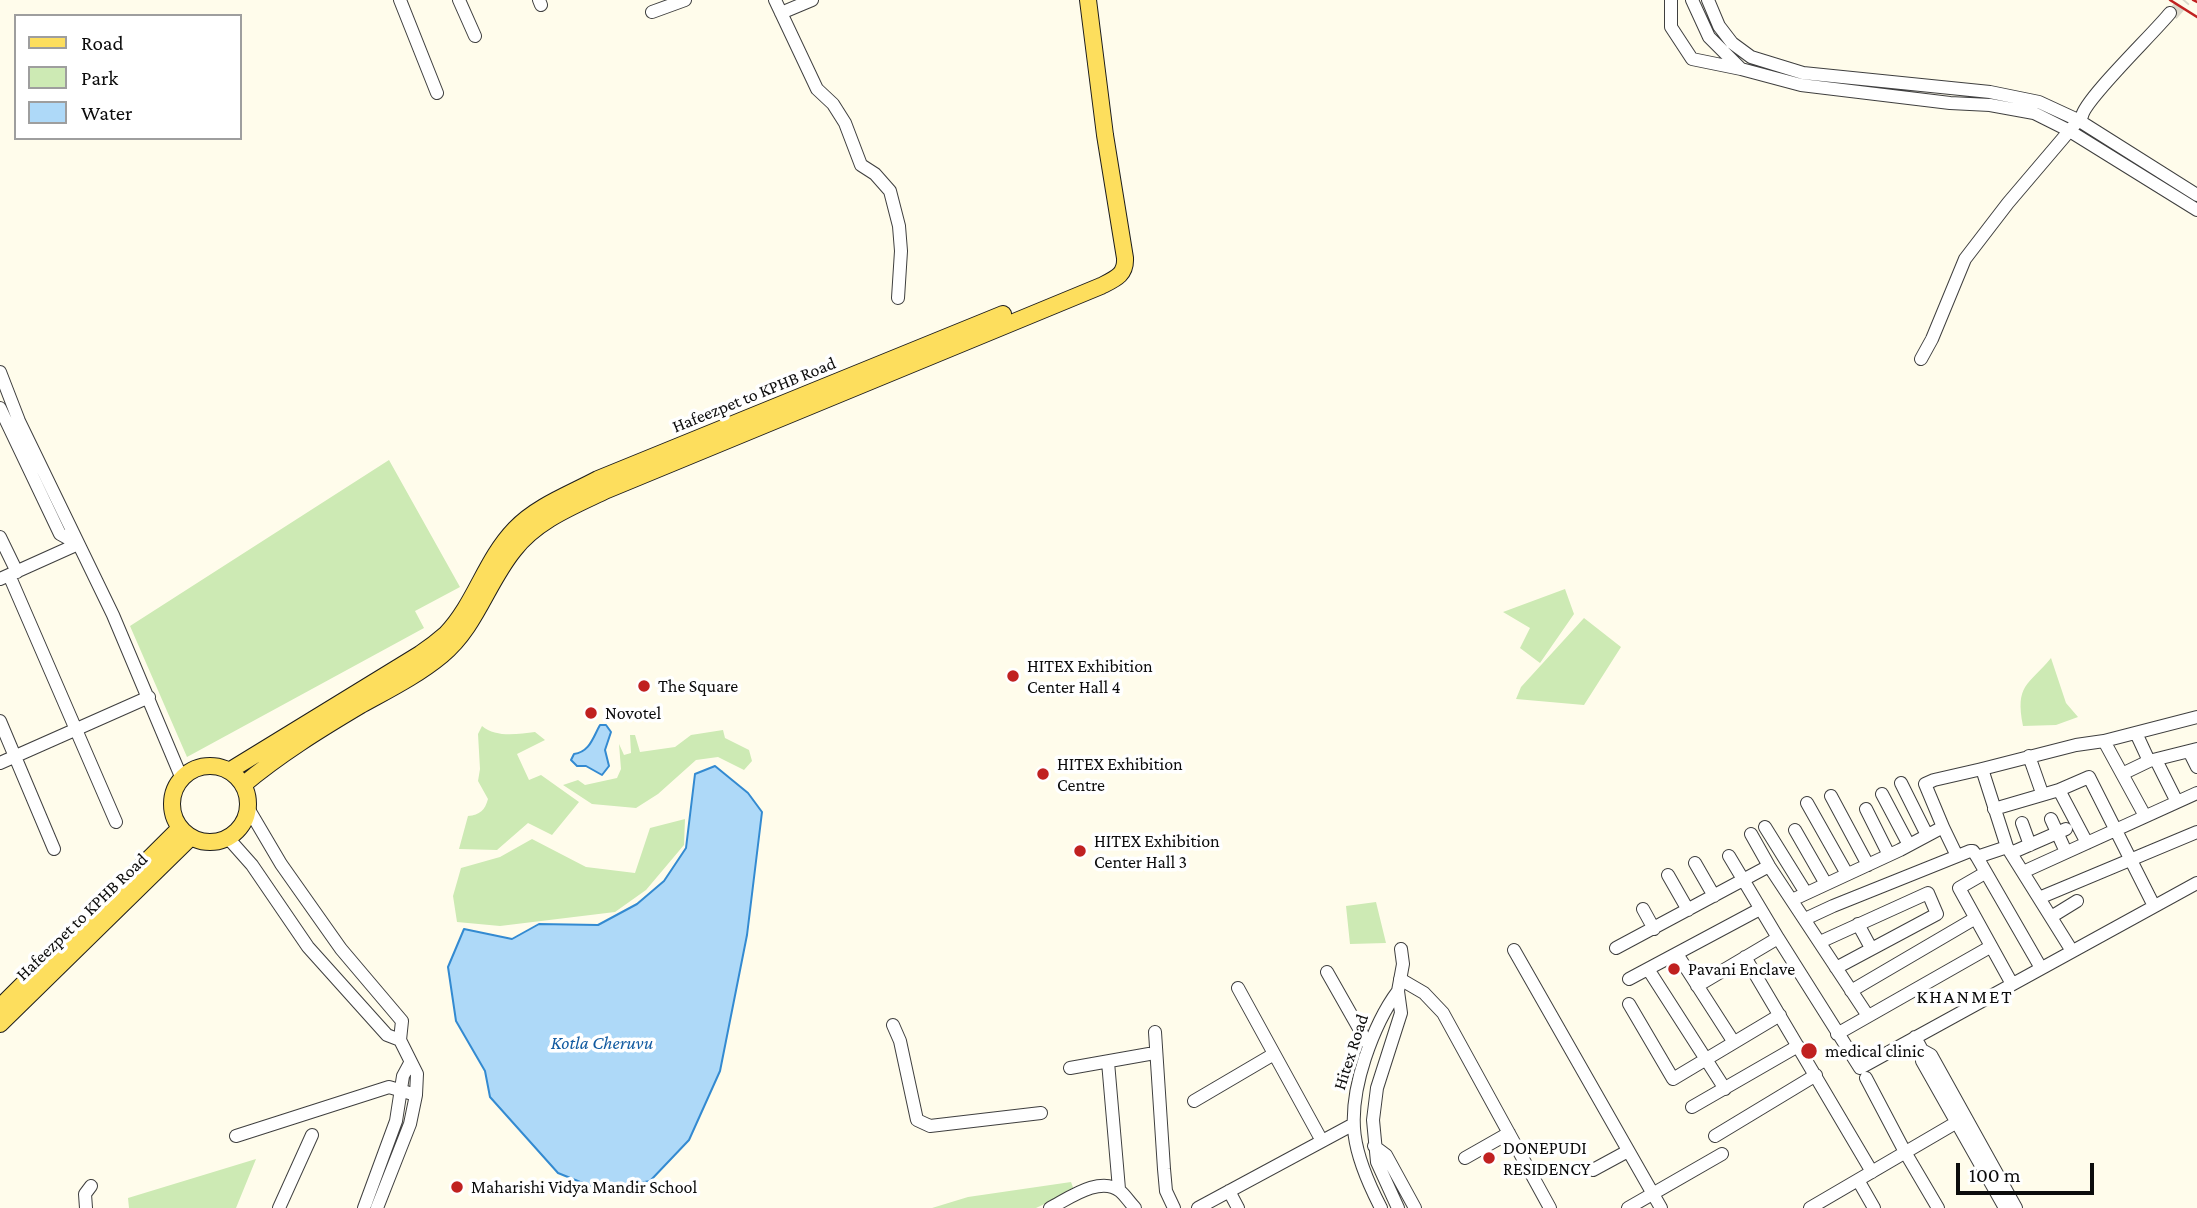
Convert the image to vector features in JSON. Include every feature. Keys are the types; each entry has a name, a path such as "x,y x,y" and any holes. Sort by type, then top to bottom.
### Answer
{"main road":[{"path":"243,785 279,755 409,678 443,654 466,629 514,550 553,516 607,490 1101,286 1122,273 1125,258 1105,135 1088,0"},
{"name":"Hafeezpet to KPHB Road","path":"229,771 446,634 502,544 516,528 548,504 598,479 1066,289 1112,268 1125,258"},
{"path":"205,767 229,771 243,785 247,796 248,808 237,830 228,838 216,842 203,842 186,833 175,819 173,798 182,779 205,767"},
{"name":"Hafeezpet to KPHB Road","path":"0,1007 186,833"},
{"name":"Hafeezpet to KPHB Road","path":"0,1024 186,833"}],"street":[{"path":"400,0 437,93"},
{"path":"459,0 475,36"},
{"path":"652,12 685,0"},
{"path":"812,0 778,6 817,89 834,104 845,123 861,165 885,183 890,191 899,226 901,251 898,298"},
{"path":"1671,0 1671,27 1692,59 1801,85 1924,93 2014,95 2080,118 2094,131 2197,195"},
{"path":"1692,0 1709,37 1741,69"},
{"path":"1708,0 1719,26 1732,43 1751,57 1803,74 2034,113 2068,130 2197,210"},
{"path":"1921,359 1965,259 2068,130 2087,113 2171,14 2093,97 2080,118"},
{"path":"2094,131 2091,120 2096,100"},
{"path":"0,372 19,421 149,697 182,779"},
{"path":"0,408 4,428 60,534 78,544"},
{"path":"0,537 9,575 116,821"},
{"path":"9,575 78,544"},
{"path":"0,763 149,697"},
{"path":"1957,856 1925,784 2029,756 2104,741 2197,717"},
{"path":"0,721 54,849"},
{"path":"2136,733 2177,802"},
{"path":"2104,741 2145,816"},
{"path":"2122,774 2153,761 2193,750 2197,767"},
{"path":"2029,756 2042,793"},
{"path":"1982,769 2009,850 2072,951"},
{"path":"1994,809 2059,790 2089,777 2154,906"},
{"path":"1901,783 1927,835"},
{"path":"2059,790 2087,843"},
{"path":"2023,872 2197,793"},
{"path":"1882,794 1909,845"},
{"path":"1831,796 1868,865"},
{"path":"1807,803 1847,874"},
{"path":"248,808 281,864 341,949 402,1021 400,1040 417,1074 416,1095 410,1124 377,1208"},
{"path":"1866,809 1889,855"},
{"path":"2051,820 2062,831 2066,852"},
{"path":"2022,823 2030,845"},
{"path":"1765,827 1806,893"},
{"path":"1792,900 1943,827"},
{"path":"1795,830 1826,884"},
{"path":"1977,857 2030,845 2062,831"},
{"path":"2039,898 2197,832"},
{"path":"1751,834 1769,866 1868,1016"},
{"path":"228,838 252,865 308,947 387,1035 400,1040"},
{"path":"1805,919 1971,850 2041,968"},
{"path":"1729,856 1777,938 1860,1068 2197,883"},
{"path":"1695,863 1714,896"},
{"path":"1616,948 1769,866"},
{"path":"1985,873 1959,887 1974,919 2012,984"},
{"path":"1668,875 1688,911"},
{"path":"1820,942 1928,893 1937,914 1836,968"},
{"path":"2051,917 2077,901"},
{"path":"1643,909 1654,929"},
{"path":"1629,979 1760,909"},
{"path":"1851,991 1974,919"},
{"path":"1858,924 1871,948"},
{"path":"1696,986 1777,938"},
{"path":"1837,1034 1990,947"},
{"name":"Hitex Road","path":"1398,1208 1377,1162 1373,1120 1377,1087 1401,1013 1401,949"},
{"path":"1514,950 1661,1208"},
{"path":"1677,954 1733,1041"},
{"path":"1745,957 1872,1172"},
{"path":"1648,969 1725,1089"},
{"path":"1326,972 1369,1046"},
{"path":"1399,985 1424,993 1438,1006 1510,1141 1550,1208"},
{"name":"Hitex Road","path":"1381,1208 1367,1180 1352,1125 1356,1086 1369,1046 1384,1009 1399,985"},
{"path":"1238,988 1322,1141"},
{"path":"1629,1004 1673,1079 1780,1015"},
{"path":"893,1025 900,1041 917,1120 923,1125 1041,1113"},
{"path":"1156,1032 1166,1191 1174,1208"},
{"path":"1915,1037 1922,1050 1931,1055 2006,1208"},
{"path":"1692,1107 1798,1046"},
{"path":"1070,1068 1149,1054"},
{"path":"1194,1101 1275,1054"},
{"path":"1108,1062 1119,1189"},
{"path":"363,1208 396,1121 403,1076 410,1063"},
{"path":"1715,1136 1816,1075"},
{"path":"1866,1078 1938,1208"},
{"path":"236,1136 388,1087 416,1095"},
{"path":"1811,1208 1961,1120"},
{"path":"1961,1120 2017,1208"},
{"path":"1198,1208 1352,1125"},
{"path":"279,1208 312,1135"},
{"path":"1465,1158 1510,1141"},
{"path":"1374,1146 1386,1155 1415,1208"},
{"path":"1593,1170 1628,1151"},
{"path":"1628,1208 1722,1154"},
{"path":"1858,1180 1874,1208"},
{"path":"86,1208 85,1194 91,1185"},
{"path":"1050,1208 1096,1187 1110,1186 1119,1189 1135,1208"},
{"path":"1229,1191 1238,1208"}],"green space":[{"path":"389,460 460,587 415,611 424,628 187,757 130,626"},
{"path":"1565,589 1574,614 1540,663 1520,648 1530,628 1503,612"},
{"path":"1584,618 1621,647 1584,705 1516,699 1521,687"},
{"path":"2051,658 2066,703 2078,717 2056,725 2023,726 2022,693"},
{"path":"482,726 500,734 535,732 545,740 517,754 529,780 541,775 579,802 552,835 528,823 497,850 459,849 468,816 481,811 488,799 478,781 478,734"},
{"path":"723,730 725,738 749,750 752,761 744,770 718,757 696,760 658,794 636,808 592,804 563,785 578,780 585,785 617,778 621,769 619,744 624,755 631,753 630,735 635,735 640,752 675,747 691,735"},
{"path":"685,819 684,845 646,890 615,912 500,926 457,922 453,896 461,868 500,857 532,839 586,867 635,873 650,828"},
{"path":"1376,902 1386,943 1350,944 1346,906"},
{"path":"256,1159 236,1208 129,1208 128,1198"},
{"path":"1071,1182 1074,1190 1036,1208 932,1208 968,1197"}],"water":[{"path":"600,725 606,725 611,732 605,750 609,766 602,775 586,766 577,766 571,760 574,754 587,747"},
{"name":"Kotla Cheruvu","path":"715,766 748,793 762,812 747,935 720,1071 689,1140 650,1181 600,1190 558,1173 490,1097 485,1071 456,1021 448,967 464,929 512,939 539,924 598,925 637,904 664,881 686,848 695,774"}],"tunnel":[{"path":"2172,15 2185,0"}],"railway":[{"path":"2170,0 2197,17"},
{"path":"2193,0 2197,2"}],"place":[{"name":"HITEX Exhibition Center Hall 4","path":"1013,676"},
{"name":"The Square","path":"644,686"},
{"name":"Novotel","path":"591,713"},
{"name":"HITEX Exhibition Centre","path":"1043,774"},
{"name":"HITEX Exhibition Center Hall 3","path":"1080,851"},
{"name":"Pavani Enclave","path":"1674,969"},
{"name":"medical clinic","path":"1809,1051"},
{"name":"DONEPUDI RESIDENCY","path":"1489,1158"},
{"name":"Maharishi Vidya Mandir School","path":"457,1187"}],"district":[{"name":"KHANMET","path":"1965,997"}]}
